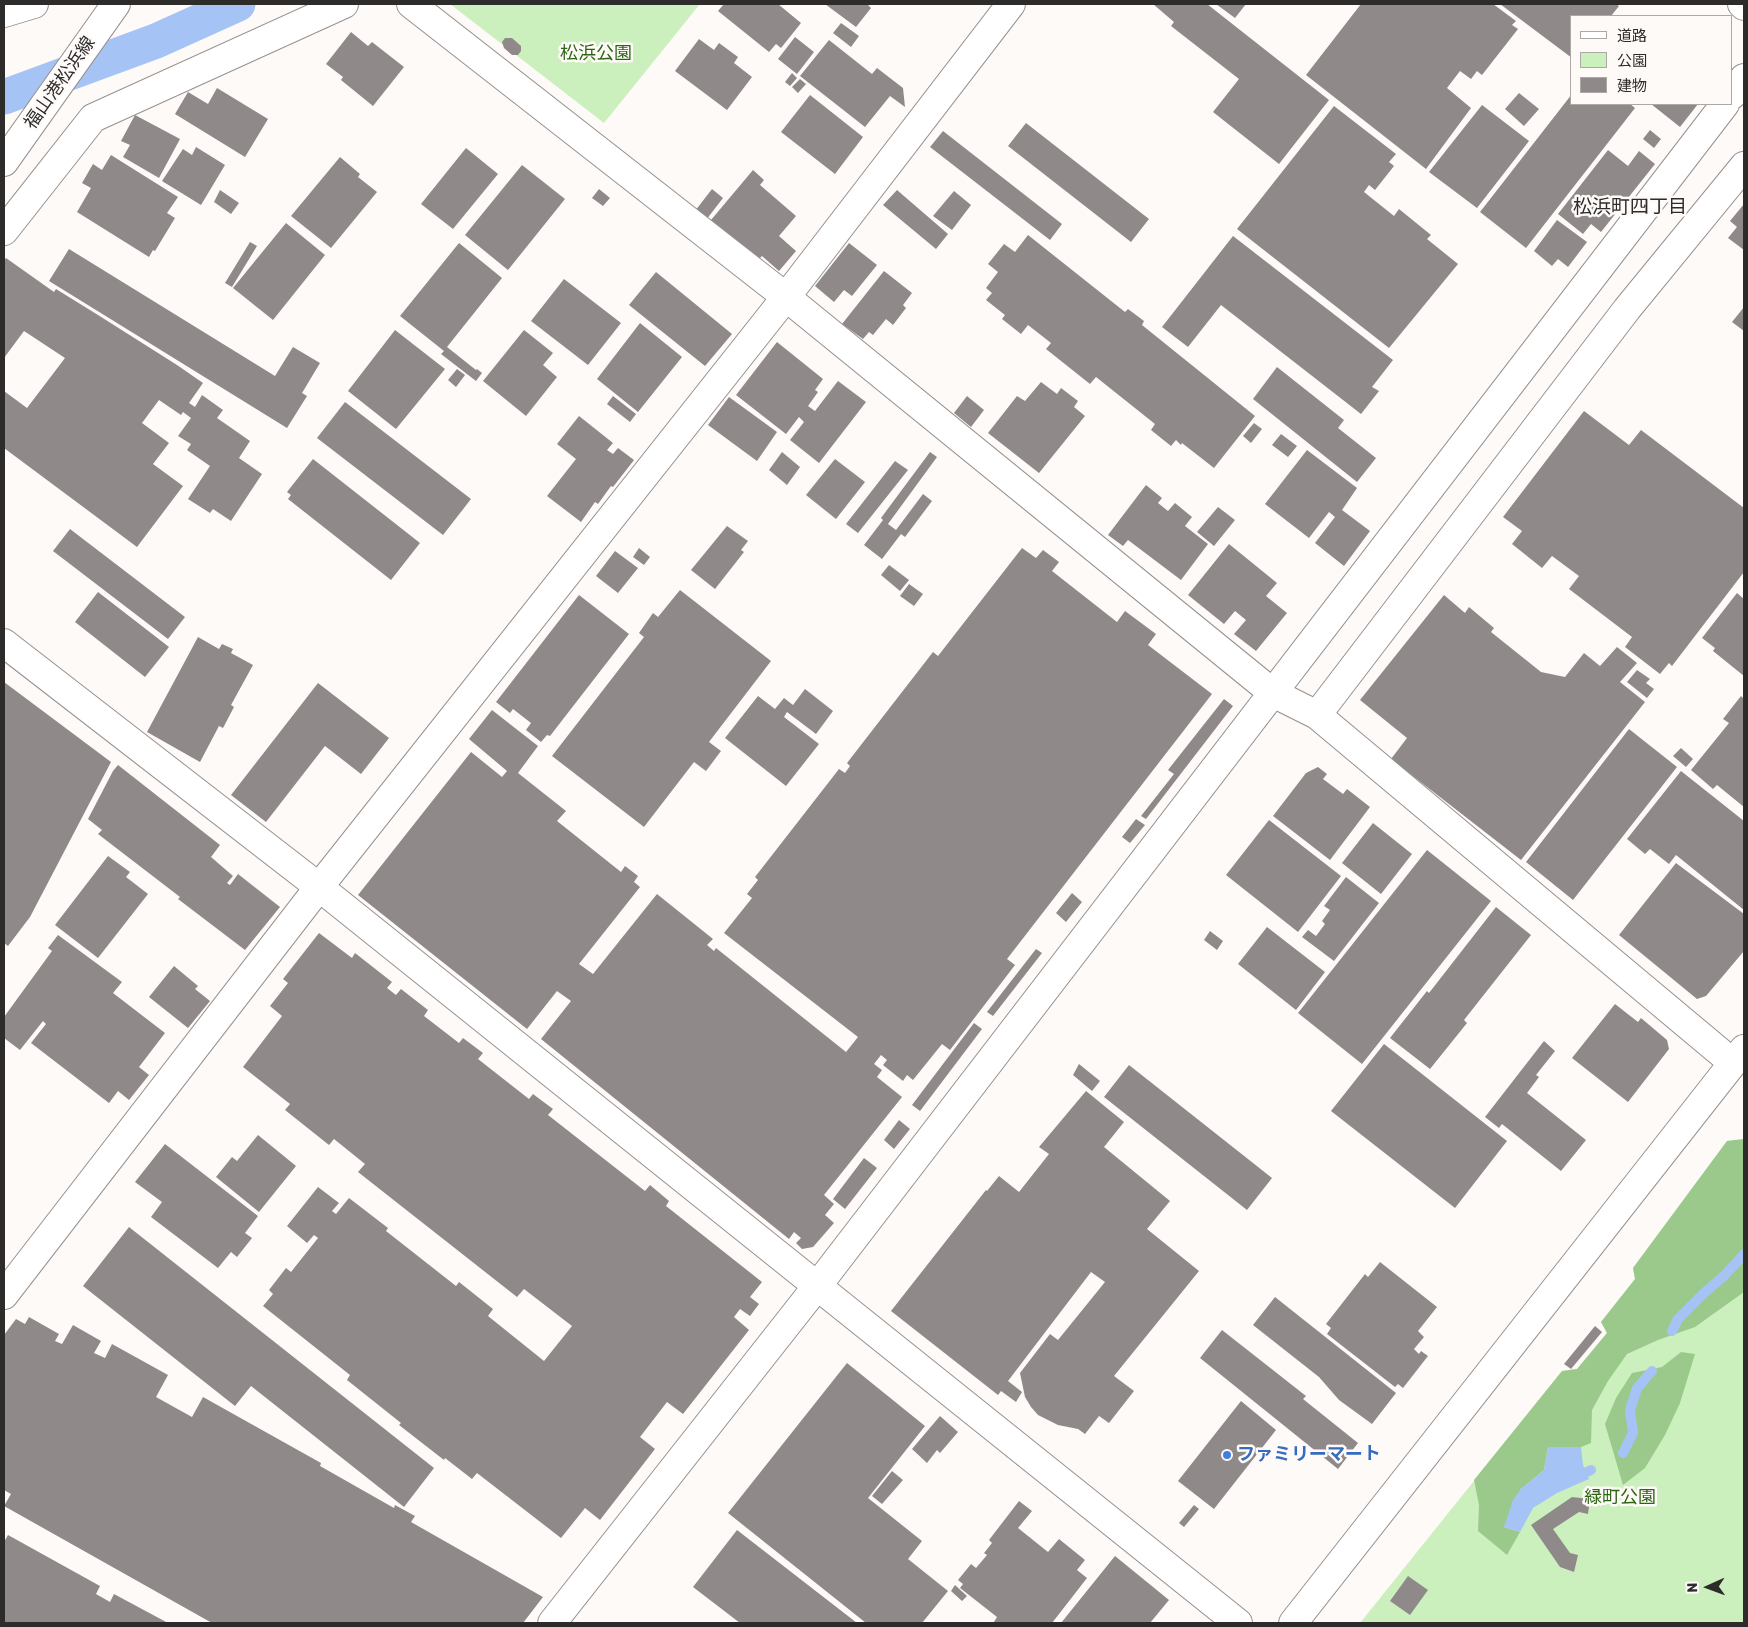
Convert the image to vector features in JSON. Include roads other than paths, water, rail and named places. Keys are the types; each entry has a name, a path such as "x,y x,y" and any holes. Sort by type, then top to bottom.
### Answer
{"street":[{"path":"4,13 34,4"},
{"name":"福山港松浜線","path":"4,162 88,40 116,4"},
{"path":"4,231 93,118 344,4"},
{"path":"411,4 786,297 1273,693 1316,715 1739,1056 1293,1623"},
{"path":"4,1295 319,887 786,297 1012,4"},
{"path":"1733,94 1744,78"},
{"path":"552,1623 818,1285 1724,105"},
{"path":"1316,715 1627,309 1744,166"},
{"path":"4,643 319,887 1238,1623"}],"water":[{"path":"1548,1447 1581,1447 1583,1465 1589,1479 1557,1493 1533,1508 1520,1532 1504,1527 1513,1500 1521,1489 1544,1470"}],"waterway":[{"path":"4,97 156,41 238,4"},
{"path":"1672,1331 1678,1319 1725,1275 1744,1254"},
{"path":"1623,1453 1633,1433 1630,1410 1637,1388 1652,1371"},
{"path":"1574,1478 1591,1470"}],"place":[{"name":"ファミリーマート","path":"1227,1455"}],"district":[{"name":"松浜町四丁目","path":"1630,208"}],"park label":[{"name":"松浜公園","path":"596,54"},
{"name":"緑町公園","path":"1620,1498"}]}
